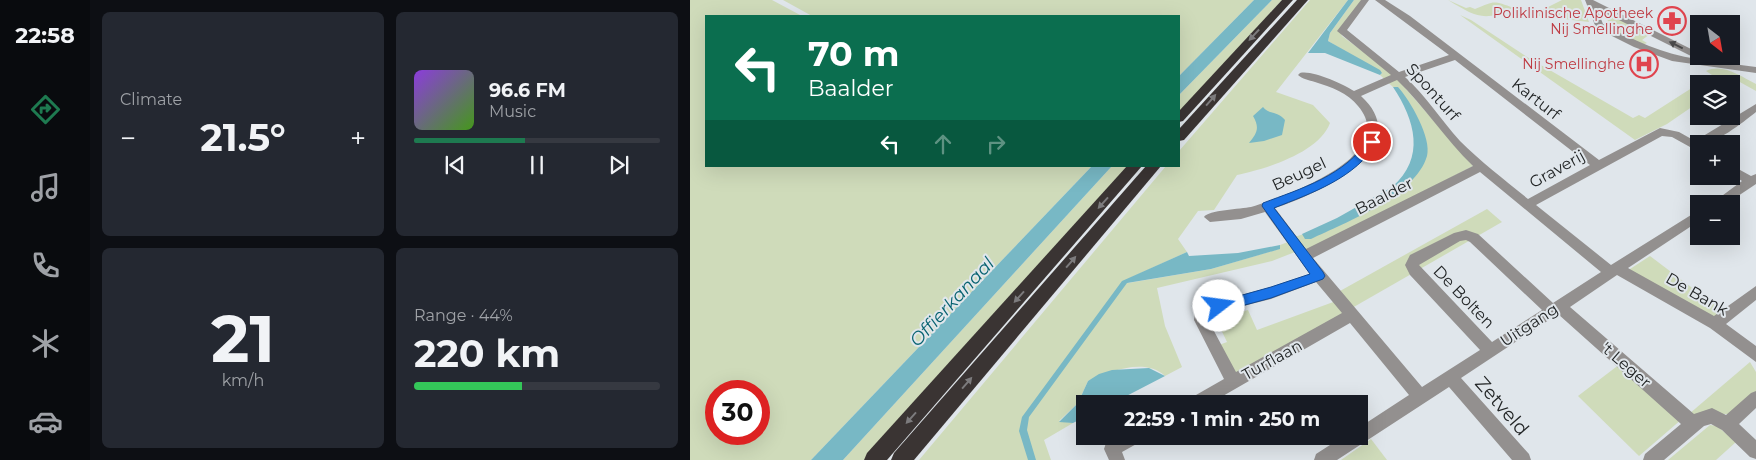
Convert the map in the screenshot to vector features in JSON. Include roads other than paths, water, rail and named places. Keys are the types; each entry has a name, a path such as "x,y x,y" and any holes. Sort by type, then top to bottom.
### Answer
{"highway":[{"path":"1180,117 1288,0"},
{"path":"1180,136 1242,65 1303,0"},
{"path":"874,460 1134,167"},
{"path":"901,460 1153,167"}],"street":[{"name":"Sponturf","path":"1365,0 1342,31 1398,76 1414,91 1456,144 1481,167 1528,204"},
{"name":"Karturf","path":"1379,0 1407,18 1598,165"},
{"path":"1589,1 1599,26 1656,53 1719,66 1756,70"},
{"path":"1589,1 1719,66"},
{"path":"1354,95 1398,76 1456,56"},
{"name":"Beugel","path":"1210,218 1239,215 1311,189 1349,167 1365,154 1372,142 1374,130 1371,117 1354,95 1331,84 1303,75"},
{"path":"1715,135 1756,107"},
{"name":"Graverij","path":"1614,271 1528,204 1660,132 1677,135 1690,143"},
{"name":"Baalder","path":"1303,256 1481,167"},
{"path":"1731,195 1754,180 1740,173"},
{"path":"1267,206 1303,256 1420,398"},
{"name":"Uitgang","path":"1368,431 1690,222"},
{"name":"De Bolten","path":"1490,350 1415,271 1412,265 1416,259 1458,236 1466,235 1474,238 1555,308"},
{"name":"De Bank","path":"1614,271 1715,324 1756,355"},
{"path":"1233,382 1201,320 1201,311 1271,293 1319,276"},
{"path":"1715,324 1756,292"},
{"name":"'t Leger","path":"1555,308 1693,424"},
{"name":"Turflaan","path":"1210,395 1351,315"},
{"name":"Zetveld","path":"1451,378 1523,460"},
{"path":"1728,424 1756,398"},
{"path":"1651,460 1693,424 1707,416 1717,418 1728,424 1756,451"},
{"path":"1115,454 1124,445"},
{"name":"Uitgang","path":"1322,460 1346,445"}],"water":[{"path":"1254,0 1272,0 1180,94 1180,75"},
{"path":"1348,0 1354,0 1330,33 1328,41 1380,70 1382,73 1380,75 1325,53 1308,53"},
{"path":"1393,87 1398,87 1414,110 1426,139 1427,156 1420,170 1409,183 1378,206 1311,239 1305,239 1302,234 1337,218 1392,187 1403,176 1410,164 1414,138 1407,112"},
{"path":"1263,107 1283,117 1285,120 1282,135 1264,141 1249,143 1257,130 1253,116"},
{"path":"1091,167 1111,167 843,460 811,460"},
{"path":"1280,245 1280,249 1211,269 1127,283 1029,417 1027,430 1036,460 1028,460 1019,431 1022,417 1122,281 1187,252 1189,256 1238,253"},
{"path":"1149,368 1165,376 1128,395 1082,395 1088,381 1099,374 1112,370"},
{"path":"1076,405 1076,422 1059,422"}],"place":[{"name":"Poliklinische Apotheek Nij Smellinghe","path":"1672,21"},
{"name":"Nij Smellinghe","path":"1644,64"}],"water label":[{"name":"Offierkanaal","path":"952,302"}]}
